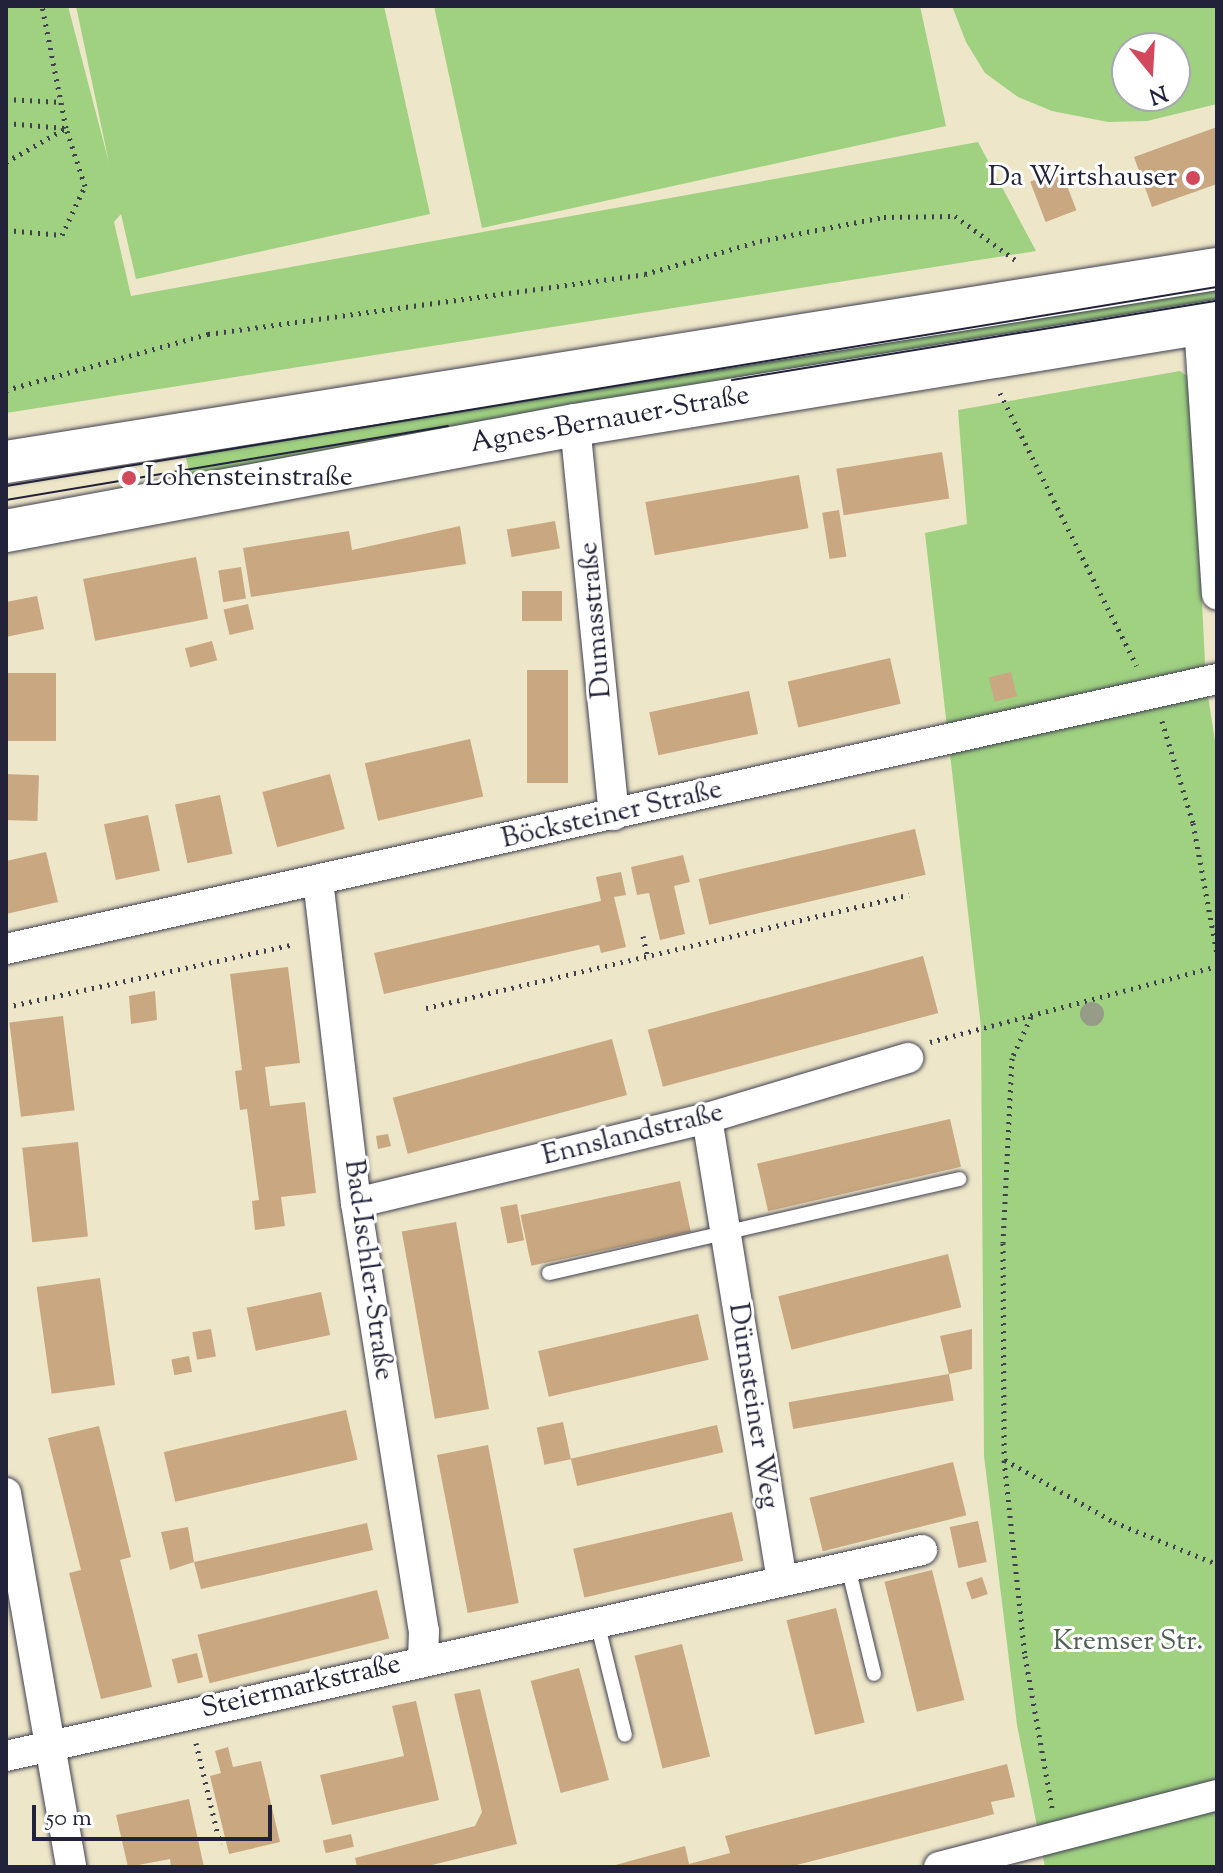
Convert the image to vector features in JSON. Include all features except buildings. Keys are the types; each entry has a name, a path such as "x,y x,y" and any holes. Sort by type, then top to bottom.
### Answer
{"main road":[{"name":"Agnes-Bernauer-Straße","path":"6,462 1217,269"},
{"name":"Agnes-Bernauer-Straße","path":"6,531 575,425 1208,322"}],"street":[{"path":"1208,322 1217,594"},
{"name":"Dumasstraße","path":"575,425 614,815"},
{"name":"Böcksteiner Straße","path":"6,949 1217,679"},
{"name":"Bad-Ischler-Straße","path":"318,880 356,1203 424,1631 423,1659"},
{"name":"Ennslandstraße","path":"356,1203 707,1118 908,1058"},
{"name":"Dürnsteiner Weg","path":"707,1118 782,1579"},
{"path":"6,1493 71,1867"},
{"name":"Steiermarkstraße","path":"6,1756 423,1659 922,1550"},
{"path":"939,1867 1217,1795"}],"lane":[{"path":"549,1273 959,1179"},
{"path":"848,1567 874,1674"},
{"path":"597,1622 625,1735"}],"path":[{"path":"6,230 62,235 85,186 66,128 42,6"},
{"path":"6,99 61,102"},
{"path":"6,123 66,128"},
{"path":"6,162 66,128"},
{"path":"6,390 208,334 645,274 760,241 884,217 955,216 1019,263"},
{"path":"999,391 1141,674"},
{"path":"1156,706 1173,745 1189,810 1217,954"},
{"path":"426,1008 648,959 909,895"},
{"path":"643,936 648,959"},
{"path":"6,1007 311,940"},
{"path":"908,1058 919,1044 1217,966"},
{"path":"1031,1017 1012,1058 1003,1259 1004,1460 1025,1656 1055,1819"},
{"path":"1004,1460 1114,1522 1217,1564"},
{"path":"189,1713 220,1844"}],"green space":[{"path":"6,6 68,6 109,163 76,6 384,6 430,214 136,279 121,214 114,222 131,296 978,142 1036,251 6,413"},
{"path":"434,6 920,6 946,126 482,228"},
{"path":"952,6 1217,6 1217,104 1191,110 1191,32 1111,32 1111,112 1184,112 1147,121 1108,122 1052,111 1018,97 985,73 966,42"},
{"path":"1217,280 1217,310 192,486 184,447"},
{"name":"Kremser Str.","path":"1180,371 1191,379 1206,683 1217,754 1217,1867 1045,1867 1017,1725 984,1456 981,1027 925,533 967,524 958,410"}],"tram line":[{"path":"6,486 1217,287"},
{"path":"732,380 1217,301"},
{"path":"6,500 448,426"}],"place":[{"name":"Da Wirtshauser","path":"1193,178"},
{"name":"Lohensteinstraße","path":"129,478"}]}
